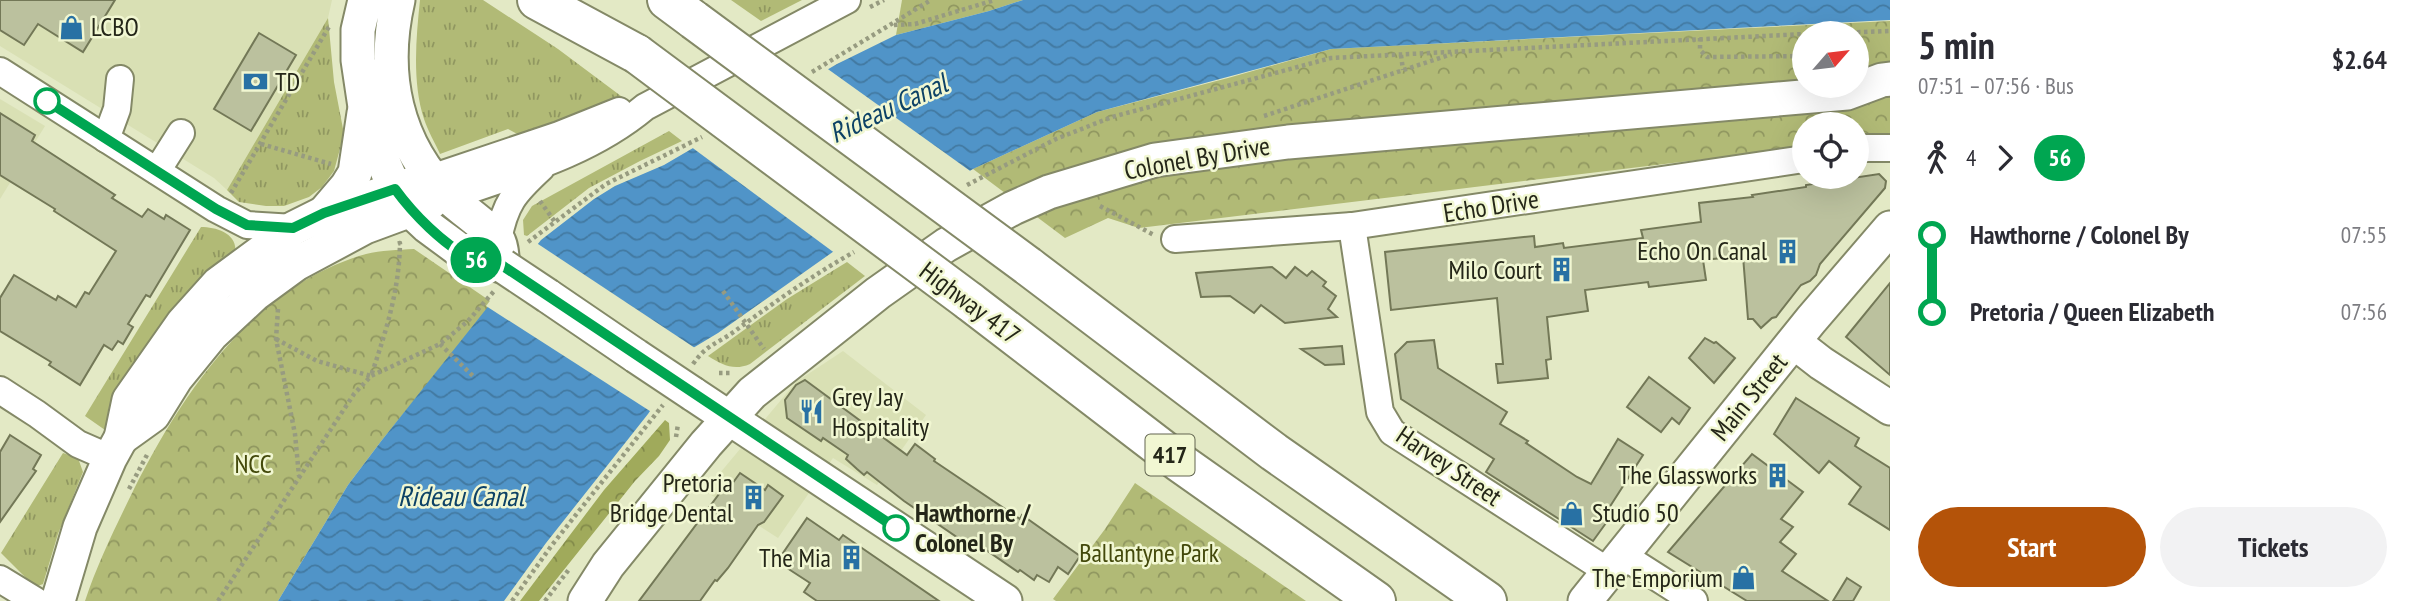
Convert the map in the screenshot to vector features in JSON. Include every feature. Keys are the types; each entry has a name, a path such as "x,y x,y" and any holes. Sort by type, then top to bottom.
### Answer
{"highway":[{"path":"537,0 637,54"},
{"name":"Highway 417","path":"567,0 1179,462 1376,601"},
{"name":"417","path":"680,10 1028,266 1273,452 1487,601"}],"main road":[{"path":"398,0 391,43 392,83 404,131 416,159 501,253 694,394 1005,601"},
{"path":"364,1 358,30 358,60 365,107 381,157 403,200 427,226 473,260 501,253"},
{"name":"Colonel By Drive","path":"1869,85 1890,79"},
{"name":"Colonel By Drive","path":"585,601 608,565 752,393 878,293 946,245 1013,208 1049,192 1155,160 1288,142 1792,98"},
{"name":"Colonel By Drive","path":"1869,98 1890,102"},
{"path":"324,213 355,173 365,107"},
{"path":"128,448 129,400 183,323 219,284 293,228 324,213 403,200 440,187"},
{"path":"58,601 80,527 128,448 211,335 256,294 296,264 365,227 403,200"},
{"name":"Main Street","path":"1585,601 1794,342 1890,228"},
{"path":"1794,342 1890,408"},
{"name":"Colonel By Drive","path":"566,601 574,591 608,565"}],"street":[{"path":"440,187 545,164 626,124 645,107 847,0"},
{"path":"0,71 216,209 247,225 293,228"},
{"path":"106,139 117,109 120,79"},
{"path":"440,187 619,111 645,107"},
{"path":"157,170 181,133"},
{"path":"1869,148 1890,148"},
{"name":"Echo Drive","path":"1175,239 1352,226 1792,161"},
{"path":"501,253 502,217 513,195 545,164"},
{"name":"Harvey Street","path":"1352,226 1380,412 1392,432 1616,564 1694,601"},
{"path":"0,390 78,444 128,448"},
{"path":"605,601 608,565"},
{"path":"0,579 36,601"}],"path":[{"path":"893,25 915,24 995,0"},
{"path":"223,198 233,192 330,24"},
{"path":"1869,32 1890,31"},
{"path":"1700,38 1700,50 1707,57 1792,56"},
{"path":"1401,55 1403,71"},
{"path":"261,144 341,166"},
{"path":"537,197 555,222"},
{"path":"1096,204 1139,228 1162,238 1175,239"},
{"path":"276,339 317,360 371,376 391,318 399,268 400,243 389,245"},
{"path":"723,292 767,353"},
{"path":"278,305 276,339 295,434 299,477"},
{"path":"440,344 474,377"},
{"path":"127,494 128,448"}],"shaded area":[{"path":"0,0 332,0 328,18 227,190 214,178 0,46"},
{"path":"0,99 45,126 0,199"},
{"path":"843,351 926,415 877,485 833,458 778,538 705,491 796,382"}],"green space":[{"path":"420,0 483,0 558,49 625,99 521,136 508,129 440,154 424,119 416,75"},
{"path":"731,0 802,0 761,21"},
{"path":"902,0 1023,0 896,35"},
{"path":"328,18 334,82 344,134 334,171 322,187 309,197 284,206 239,202 227,190"},
{"path":"1890,21 1890,142 1869,143 1869,112 1792,112 1792,148 1139,228 1108,218 1065,238 973,169 1097,112 1331,49 1792,26 1792,98 1869,98 1869,22"},
{"path":"669,131 682,141 589,188 527,236 524,235 523,220 532,206"},
{"path":"201,227 226,233 234,241 235,254 136,378 105,430 85,416"},
{"name":"NCC","path":"414,249 493,303 348,485 278,601 85,601 108,544 153,452 200,380 227,347 257,316 290,290 326,269 366,254"},
{"path":"847,262 865,276 750,364 728,366 708,356 787,299"},
{"path":"665,420 669,423 670,440 659,456 635,481 539,601 520,601 604,490"},
{"path":"63,453 78,458 83,472 58,534 43,584 35,587 1,553"},
{"name":"Ballantyne Park","path":"1135,483 1306,601 1053,599"}],"water":[{"name":"Rideau Canal","path":"1023,0 1890,0 1890,20 1792,21 1792,25 1331,49 1097,112 973,169 837,249 693,348 648,414 546,543 504,601 278,601 348,485 541,240 615,186 664,165 837,64 896,35"}],"pier":[{"path":"825,67 973,173 836,254 690,146"},
{"path":"535,242 698,350 653,413 486,306"}],"building":[{"name":"LCBO","path":"0,0 115,0 83,52 38,24 24,45 0,30"},
{"name":"TD","path":"259,33 296,55 251,131 214,109"},
{"path":"0,113 35,135 32,141 115,195 112,198 142,217 148,209 164,219 166,215 190,230 150,297 146,295 128,324 133,327 123,344 118,341 112,350 104,345 80,385 49,365 51,362 0,331 0,298 14,275 56,300 58,296 76,307 85,292 89,294 116,251 0,175"},
{"path":"1879,174 1886,181 1885,188 1820,264 1816,275 1801,285 1776,317 1761,328 1753,319 1748,319 1743,256 1703,260 1706,280 1649,287 1648,282 1585,290 1588,311 1547,317 1551,359 1546,360 1548,378 1498,383 1496,364 1503,364 1497,298 1391,310 1385,252 1534,236 1535,247 1563,243 1564,248 1643,238 1641,230 1701,222 1699,203 1792,189 1869,189 1869,176"},
{"path":"1272,267 1286,278 1295,267 1307,276 1312,271 1326,282 1323,286 1336,296 1328,309 1337,317 1285,323 1261,305 1254,313 1230,296 1201,297 1196,273"},
{"path":"1890,283 1890,375 1846,337"},
{"path":"1705,338 1716,342 1735,358 1714,383 1689,358"},
{"path":"1434,340 1438,368 1507,412 1500,424 1577,477 1591,484 1618,439 1643,455 1609,508 1614,512 1593,541 1486,472 1494,459 1401,399 1395,354 1407,342"},
{"path":"1342,346 1344,364 1325,365 1301,349"},
{"path":"1649,377 1690,408 1679,424 1672,418 1661,432 1627,407"},
{"path":"805,380 907,455 915,444 935,459 934,461 1020,519 1022,515 1080,556 1068,574 1058,567 1049,582 1037,575 1034,580 970,539 967,544 867,472 864,475 846,459 848,455 787,418 785,400 796,385"},
{"path":"1796,398 1859,438 1855,446 1890,468 1890,530 1849,504 1861,487 1829,461 1819,473 1774,434"},
{"path":"10,435 41,455 33,469 36,471 0,522 0,452"},
{"path":"1752,454 1803,492 1781,519 1793,527 1780,542 1796,554 1782,571 1828,601 1747,601 1668,552"},
{"path":"740,473 765,490 768,485 783,496 764,522 758,525 728,568 715,580 700,601 639,601 728,482 732,484"},
{"name":"The Mia","path":"807,518 839,540 843,535 939,601 817,601 804,592 810,583 787,568 792,559 783,553"},
{"path":"1847,578 1861,587 1853,601 1833,601"}],"bus line":[{"name":"56","path":"47,101 216,209 247,225 293,228 324,213 395,189 411,211 427,226 473,260 503,266 896,528"}],"place":[{"name":"LCBO","path":"71,27"},
{"name":"TD","path":"255,82"},
{"name":"Echo On Canal","path":"1787,251"},
{"name":"Milo Court","path":"1562,270"},
{"name":"Grey Jay Hospitality","path":"812,412"},
{"name":"The Glassworks","path":"1777,475"},
{"name":"Pretoria Bridge Dental","path":"753,498"},
{"name":"Studio 50","path":"1572,513"},
{"name":"Hawthorne / Colonel By","path":"896,528"},
{"name":"The Mia","path":"851,558"},
{"name":"The Emporium","path":"1743,578"}]}
